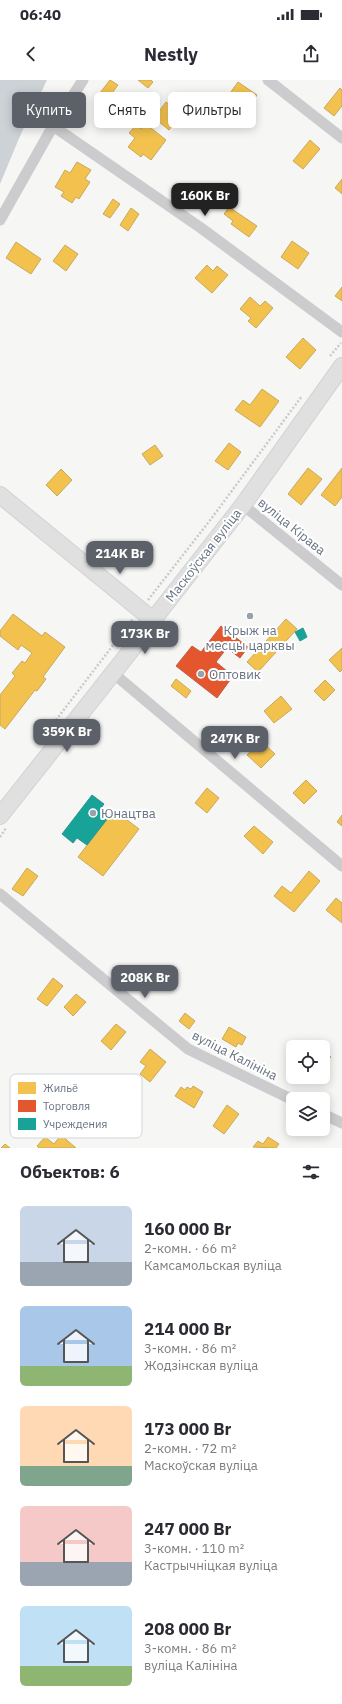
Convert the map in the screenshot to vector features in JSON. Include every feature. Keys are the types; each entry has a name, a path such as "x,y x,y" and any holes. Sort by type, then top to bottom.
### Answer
{"main road":[{"name":"Маскоўская вуліца","path":"0,816 113,673 243,504 335,363"},
{"path":"0,495 153,620"}],"street":[{"path":"75,92 83,80"},
{"path":"268,80 342,138"},
{"path":"0,220 52,128"},
{"path":"56,128 201,228 342,332"},
{"name":"вуліца Кірава","path":"243,504 342,585"},
{"path":"113,673 342,866"},
{"name":"вуліца Калініна","path":"0,894 188,1049 286,1097"},
{"path":"330,1117 342,1123"}],"path":[{"path":"335,363 342,341"},
{"path":"52,726 211,519 305,392"}],"shaded area":[{"path":"0,80 47,80 41,92 12,92 12,128 24,128 0,184"}],"building: Жильё":[{"path":"110,80 118,85 113,92 101,92"},
{"path":"138,80 151,80 153,82 148,88"},
{"path":"238,82 253,92 231,92"},
{"path":"340,88 342,90 342,106 334,116 324,108"},
{"path":"166,102 168,104 168,128 170,128 169,130 160,123 160,110"},
{"path":"133,128 151,128 166,140 151,160 143,154 141,157 128,147 135,138 129,133"},
{"path":"310,140 320,149 303,169 293,161"},
{"path":"77,162 91,170 85,179 90,182 79,199 76,197 72,203 61,196 64,192 55,187 65,170 70,173"},
{"path":"342,179 342,194 335,188"},
{"path":"113,199 120,204 110,218 103,214"},
{"path":"229,207 257,226 249,237 231,224 233,221 224,214"},
{"path":"131,208 139,214 128,231 120,225"},
{"path":"292,241 309,253 298,269 281,257"},
{"path":"16,242 41,259 31,274 6,258"},
{"path":"65,245 78,254 66,271 53,261"},
{"path":"207,265 213,271 217,266 228,275 212,293 195,278"},
{"path":"342,287 342,301 335,296"},
{"path":"250,297 260,306 265,301 273,308 256,328 248,321 251,318 240,309"},
{"path":"303,338 316,350 300,369 286,357"},
{"path":"262,389 279,401 260,427 235,410 243,400 250,405"},
{"path":"229,443 241,452 228,470 215,461"},
{"path":"155,445 163,456 150,465 142,454"},
{"path":"308,468 322,479 301,505 288,494"},
{"path":"342,468 342,497 335,506 321,495"},
{"path":"61,469 72,480 57,496 46,485"},
{"path":"13,614 42,636 45,632 65,647 43,677 46,679 37,691 35,690 5,729 0,725 0,695 15,676 12,673 22,661 25,663 32,653 21,645 18,650 0,636 0,631"},
{"path":"286,619 297,629 258,672 247,662"},
{"path":"342,648 342,670 340,672 329,660"},
{"path":"176,679 191,691 186,698 171,686"},
{"path":"325,680 335,690 324,701 314,691"},
{"path":"281,696 292,709 274,723 264,711"},
{"path":"261,741 275,754 261,768 247,755"},
{"path":"306,780 317,791 304,804 293,793"},
{"path":"207,788 219,798 207,813 195,803"},
{"path":"114,810 139,829 103,876 78,857"},
{"path":"342,815 342,826 337,822"},
{"path":"254,826 273,842 263,854 244,836"},
{"path":"27,868 38,876 23,896 12,889"},
{"path":"309,871 320,881 294,912 274,896 282,886 291,893"},
{"path":"336,898 342,903 342,923 326,910"},
{"path":"157,966 165,973 154,986 145,979"},
{"path":"53,978 63,986 47,1006 37,999"},
{"path":"76,994 86,1002 73,1016 64,1007"},
{"path":"185,1013 195,1021 189,1029 179,1021"},
{"path":"116,1024 126,1032 111,1050 101,1041"},
{"path":"229,1027 246,1037 242,1045 238,1043 236,1047 222,1039"},
{"path":"150,1049 166,1062 150,1082 142,1074 140,1074 146,1066 140,1062"},
{"path":"193,1086 203,1092 194,1108 175,1096 181,1087 185,1090 187,1087 191,1089"},
{"path":"227,1105 239,1114 224,1134 213,1126"},
{"path":"268,1137 279,1144 276,1148 253,1147 258,1141 263,1144"},
{"path":"44,1138 54,1144 59,1138 64,1138 76,1148 39,1148 37,1146"},
{"path":"5,1144 10,1148 1,1148"}],"building: Торговля":[{"path":"221,626 248,647 240,658 227,648 216,662 233,676 217,698 176,666 192,646 201,652"}],"building: Учреждения":[{"path":"303,628 307,637 300,641 295,632"},
{"path":"92,795 104,804 99,811 108,818 87,845 77,838 73,843 62,834"}],"place":[{"name":"Крыж на месцы царквы","path":"250,616"},
{"name":"Оптовик","path":"201,674"},
{"name":"Юнацтва","path":"93,813"}]}
